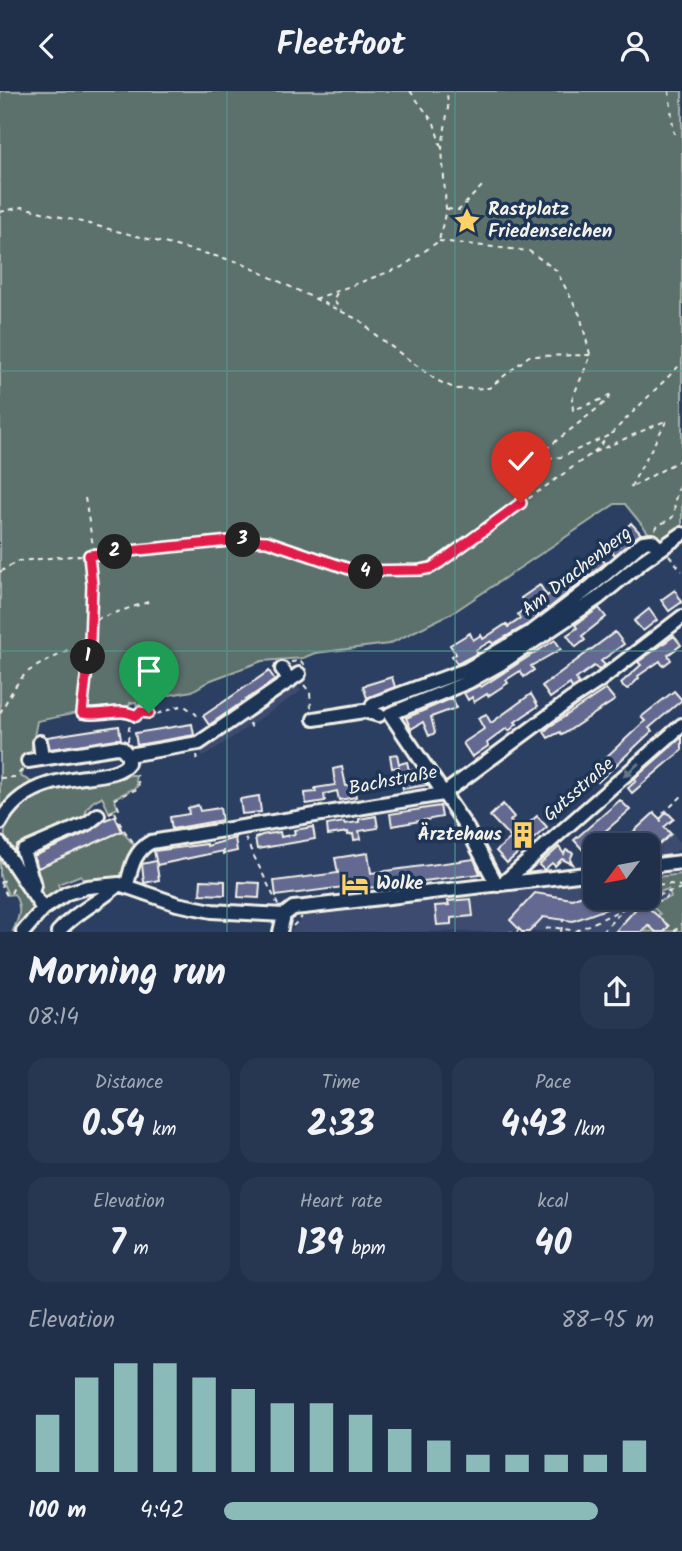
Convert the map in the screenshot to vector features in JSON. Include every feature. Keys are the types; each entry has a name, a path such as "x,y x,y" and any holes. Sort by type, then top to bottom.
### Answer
{"street":[{"name":"Am Drachenberg","path":"314,719 364,711 380,716 390,714 468,682 500,664 598,598 657,544 682,534"},
{"name":"Am Drachenberg","path":"375,713 373,704 466,670 533,631 643,542 652,541 657,544"},
{"name":"Bachstraße","path":"123,885 139,850 148,844 443,794 609,674 682,617"},
{"path":"128,755 199,743 295,677 282,669"},
{"path":"390,714 467,828 499,885"},
{"name":"Gutsstraße","path":"499,885 682,725"},
{"path":"0,823 12,804 34,789 76,777 121,771 128,763 128,755 122,748 117,747 35,760 40,742"},
{"path":"32,893 34,885 23,851 88,823 97,815"},
{"path":"0,844 43,909"},
{"path":"660,865 682,862"},
{"path":"23,932 43,909 76,890 123,885 177,904 212,911 281,910 583,874"},
{"path":"58,932 78,914 123,885"},
{"path":"280,932 281,910"},
{"path":"75,932 78,914"}],"path":[{"path":"410,91 434,123 442,148"},
{"path":"439,241 446,209 442,148 448,108 447,91"},
{"path":"668,91 674,134"},
{"path":"446,209 459,210 483,185"},
{"path":"0,212 22,207 239,263 361,321 436,380 456,389 489,389 529,356 591,355"},
{"path":"315,299 402,267 439,241 529,251 556,270 580,315 591,355 572,399 573,410 612,393 608,400 546,449 542,458 561,457 610,435"},
{"path":"337,293 333,300 342,312"},
{"path":"0,572 18,561 240,540 267,541 355,571 431,568 594,452 682,363"},
{"path":"594,452 667,420 630,488 682,459"},
{"path":"657,544 658,525 670,520 674,515 674,501 682,476"},
{"path":"85,498 94,554"},
{"path":"89,555 92,585 91,628 82,713 100,716 124,711 136,716"},
{"path":"0,713 19,681 30,670 46,664 75,645 86,636 99,618 151,601"},
{"path":"295,677 310,692 310,707 314,719"},
{"path":"129,728 140,712 157,714 181,704 190,709 198,719"},
{"path":"0,778 15,777 35,760"},
{"path":"120,809 116,799 139,788 137,774"},
{"path":"661,822 660,816 682,796"},
{"path":"115,811 129,836"},
{"path":"119,821 125,819"},
{"path":"240,827 281,910"},
{"path":"0,881 7,896"},
{"path":"660,884 682,888"},
{"path":"660,895 682,888"},
{"path":"660,900 667,897 665,893"},
{"path":"288,932 304,915 304,907"},
{"path":"546,929 551,927 576,931 622,910"},
{"path":"602,932 623,910"},
{"path":"561,932 563,920"},
{"path":"674,932 682,923"},
{"path":"509,932 516,931"}],"shaded area":[{"path":"295,682 301,691 203,757 198,748"},
{"path":"654,811 682,848 660,860 660,833 630,833"},
{"path":"682,872 682,931 290,932 306,914 583,882 583,910 660,910 660,874"}],"green space":[{"path":"0,91 682,91 682,530 659,546 625,504 615,504 454,612 389,644 315,653 303,658 262,661 211,680 192,691 153,698 137,706 136,702 105,712 82,712 37,721 31,752 20,776 30,781 32,786 0,814"},
{"path":"135,775 137,787 114,798 118,808 109,812 102,797 94,801 85,814 84,823 26,847 21,869 5,840 6,826 12,814 36,797 65,786"},
{"path":"122,831 134,845 122,877 85,883 81,875 58,884 61,892 47,899 43,896 25,857 29,854 36,869"},
{"path":"0,853 34,908 17,931 13,931 19,908 14,894 8,895 0,876"},
{"path":"682,874 682,931 644,932 660,914 656,910 660,910 660,901 671,897 668,889 660,892 660,877"}],"building":[{"path":"631,523 641,534 615,555 608,547"},
{"path":"601,557 605,563 548,609 541,599 532,605 539,616 493,644 491,641 476,650 478,653 457,664 452,656 456,654 450,645 470,633 473,640 481,635 483,639 506,624 508,627 520,619 518,614 527,607 521,598 540,585 547,596"},
{"path":"675,590 682,602 669,611 661,600"},
{"path":"599,608 606,617 582,636 585,640 576,647 567,635 577,628 575,625"},
{"path":"649,609 657,620 643,631 634,621"},
{"path":"615,632 624,644 601,661 605,665 599,670 594,666 576,679 579,684 572,688 570,684 550,698 542,686"},
{"path":"674,636 681,645 668,655 671,660 663,666 660,661 638,676 628,689 623,687 621,683 641,665 638,662"},
{"path":"555,640 561,649 531,666 534,670 524,677 520,671 488,696 487,694 474,702 472,697 468,700 464,693 480,685 481,687"},
{"path":"269,671 275,680 209,725 203,716"},
{"path":"392,677 395,687 367,698 363,686"},
{"path":"606,689 615,700 562,735 560,732 548,738 544,732 549,727"},
{"path":"674,691 682,700 649,728 652,731 598,782 590,772 645,721 641,717"},
{"path":"531,694 538,706 472,757 463,743 484,729 478,718 486,714 491,723"},
{"path":"453,698 456,708 431,717 435,733 429,736 423,722 411,729 406,718"},
{"path":"192,724 194,735 137,745 135,733"},
{"path":"119,726 121,739 50,749 47,737"},
{"path":"682,737 682,750 632,793 628,788 636,781 634,779"},
{"path":"397,754 399,764 407,762 409,770 418,771 419,778 427,785 403,789 399,767 392,768 390,755"},
{"path":"342,767 346,786 354,785 356,797 339,800 337,791 324,794 325,801 306,804 305,793 316,792 315,788 335,785 333,769"},
{"path":"259,796 261,812 242,814 240,799"},
{"path":"620,800 630,810 603,833 583,833 583,850 574,840"},
{"name":"Ärztehaus","path":"503,804 514,817 510,821 519,832 537,816 547,827 507,863 496,851 511,838 490,816"},
{"path":"198,805 200,811 220,808 222,820 172,829 170,817 189,814 188,808"},
{"path":"440,806 442,817 392,826 390,814"},
{"path":"667,812 674,819 664,827 671,834 660,844 660,833 632,833 654,813 660,819"},
{"path":"115,816 122,831 38,868 34,856 91,831"},
{"path":"376,816 378,828 359,831 361,839 354,840 353,834 348,835 348,832 328,835 327,825 359,822 359,819"},
{"path":"313,827 315,839 257,849 255,838 262,835 280,832 281,837 295,834 294,830"},
{"path":"235,838 237,851 223,854 223,851 157,865 154,851 207,846"},
{"path":"559,847 564,854 566,850 573,853 570,860 574,865 562,859 555,866 552,863 544,870 539,865"},
{"path":"368,853 371,873 474,859 480,874 344,891 343,887 276,896 274,881 338,873 335,858"},
{"path":"156,861 159,880 144,883 142,864"},
{"path":"201,880 225,881 225,895 200,894"},
{"path":"239,882 260,883 259,898 238,897"},
{"path":"535,893 572,899 583,895 583,910 604,910 573,921 543,917 529,932 522,932 510,920"},
{"path":"471,899 473,916 451,918 451,924 437,925 435,906 449,905 448,901"},
{"path":"635,910 651,910 669,926 664,932 656,932 648,925 642,932 615,932"}],"place":[{"name":"Rastplatz Friedenseichen","path":"467,221"},
{"name":"Ärztehaus","path":"523,835"},
{"name":"Wolke","path":"355,884"}],"route":[{"path":"149,713 144,711 136,716 124,711 100,716 82,713 90,642 92,585 89,555 240,540 267,541 355,571 420,570 439,563 521,503"}]}
